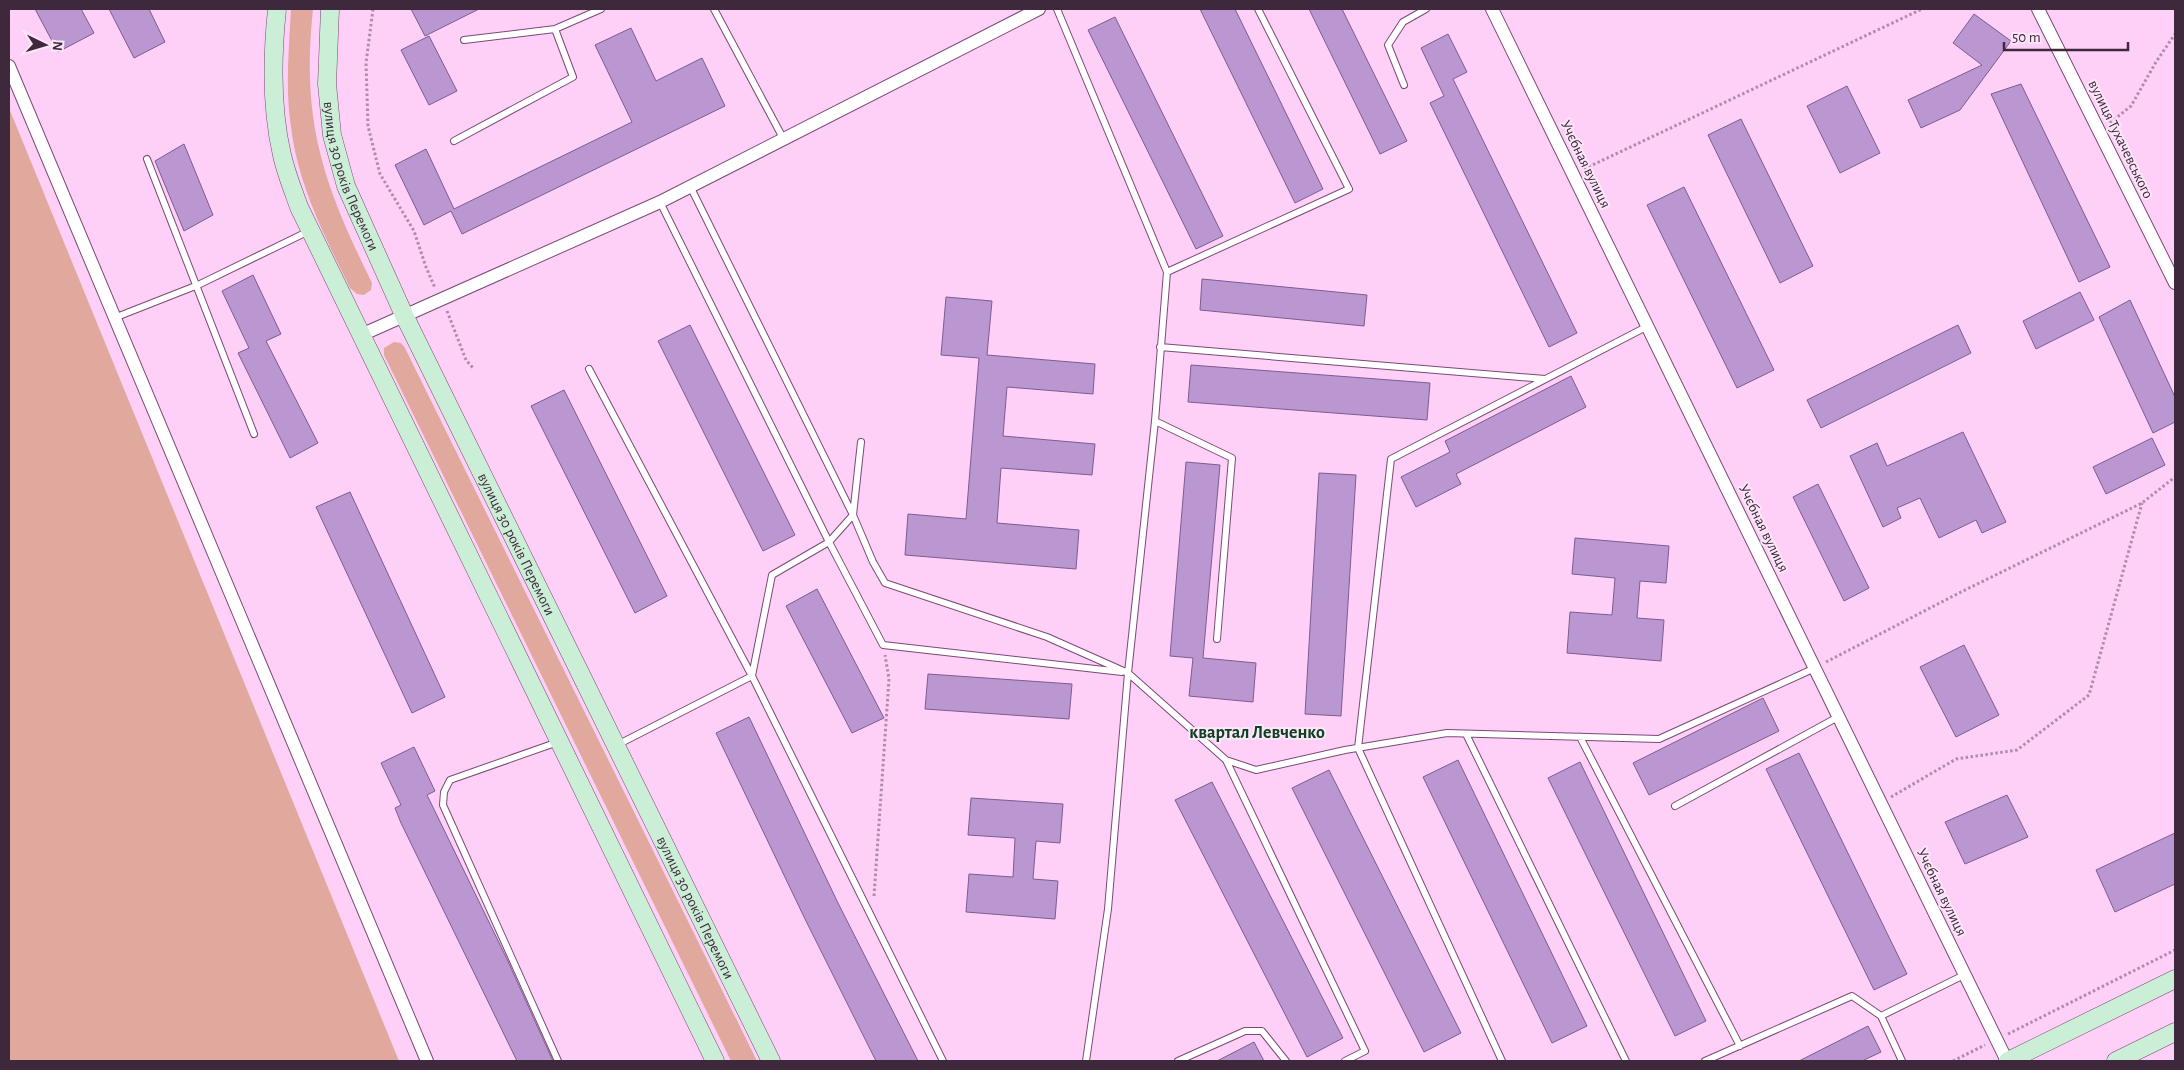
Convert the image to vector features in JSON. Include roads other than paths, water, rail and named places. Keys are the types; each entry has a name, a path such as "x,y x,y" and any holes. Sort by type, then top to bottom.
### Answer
{"street":[{"path":"277,9 274,41 274,94 282,155 299,207 715,1061"},
{"name":"вулиця 30 років Перемоги","path":"330,9 326,84 332,135 346,186 404,315 771,1061"},
{"path":"361,335 660,202 690,185 1039,9"},
{"name":"Учєбная вулиця","path":"1492,9 2007,1061"},
{"name":"вулиця Тухачевського","path":"2038,9 2175,283"},
{"path":"9,66 426,1061"},
{"path":"2007,1061 2175,979"},
{"path":"2116,1061 2175,1032"}],"lane":[{"path":"464,40 555,29 601,9"},
{"path":"714,9 783,138"},
{"path":"1057,9 1167,272 1155,421 1128,673 1108,909 1086,1061"},
{"path":"1167,272 1349,189 1258,9"},
{"path":"1404,85 1388,44 1403,22 1426,9"},
{"path":"454,141 573,77 555,29"},
{"path":"147,159 198,285 254,434"},
{"path":"690,185 853,514 873,562 886,583 1047,637 1128,673 1226,760 1365,1051 1345,1061"},
{"path":"660,202 829,542 883,645 1128,673"},
{"path":"114,318 198,285 310,230"},
{"path":"1502,1061 1358,748 1391,459 1648,326"},
{"path":"1160,347 1546,379"},
{"path":"589,369 752,676 943,1061"},
{"path":"1155,421 1232,458 1217,639"},
{"path":"752,676 772,575 829,542 853,514 861,442"},
{"path":"1226,760 1256,770 1358,748 1447,733 1659,739 1814,668"},
{"path":"615,746 752,676"},
{"path":"1675,806 1838,717"},
{"path":"1466,734 1626,1061"},
{"path":"1580,737 1740,1046"},
{"path":"558,1061 443,805 444,792 450,780 559,742"},
{"path":"1881,1016 1964,974"},
{"path":"1705,1061 1852,996 1881,1016 1902,1061"},
{"path":"1178,1061 1244,1031 1262,1031 1286,1061"}],"district":[{"name":"квартал Левченко","path":"1257,732"}]}
